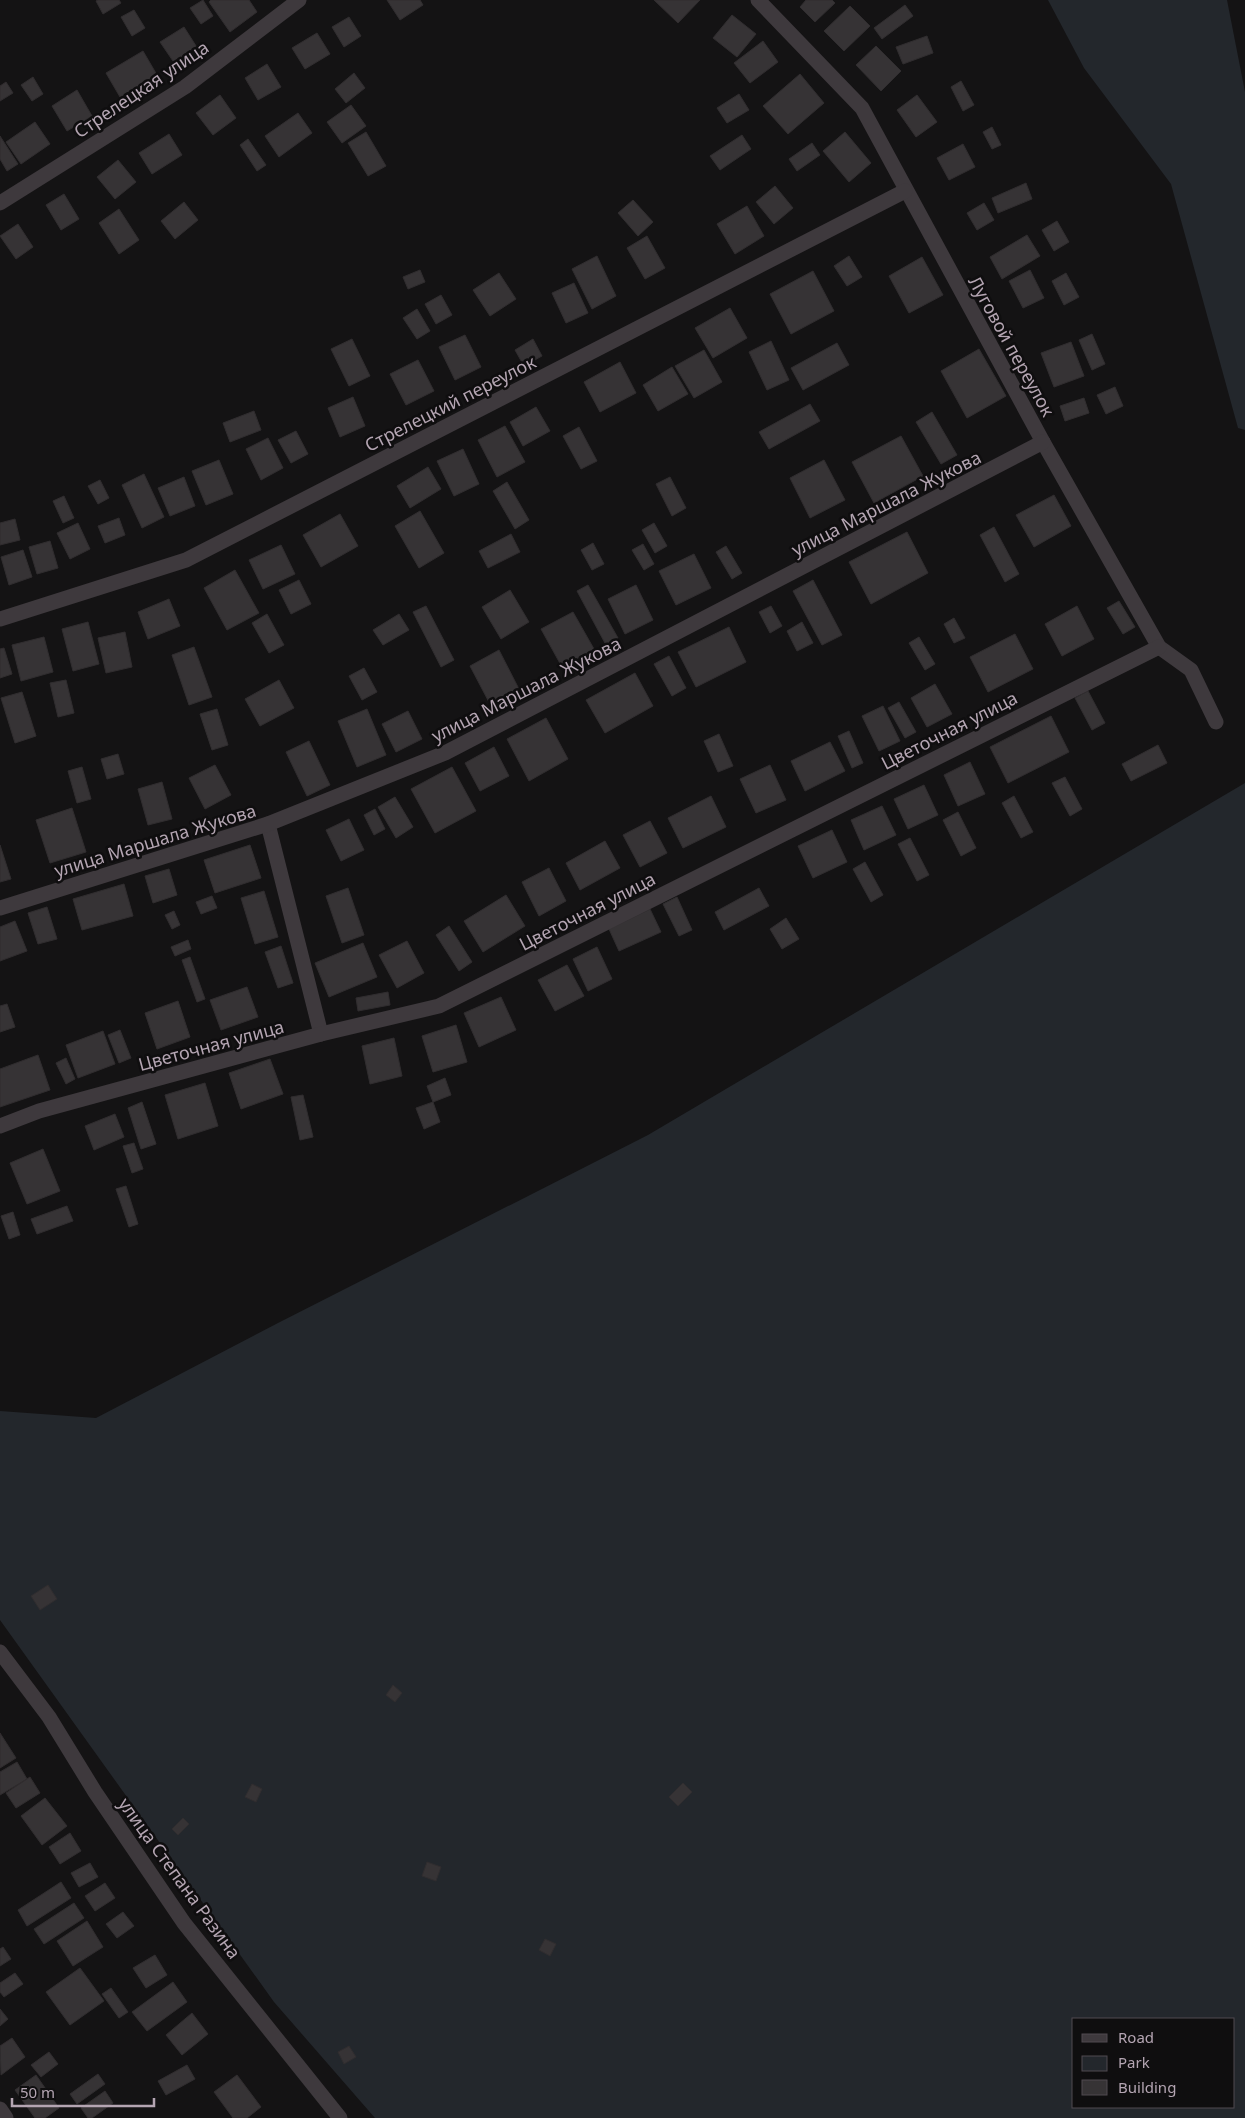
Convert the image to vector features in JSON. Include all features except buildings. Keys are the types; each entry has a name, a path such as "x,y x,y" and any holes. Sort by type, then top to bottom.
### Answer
{"street":[{"name":"Стрелецкая улица","path":"0,203 185,87 299,0"},
{"name":"Луговой переулок","path":"758,0 862,108 905,191 1043,442 1159,646 1191,670 1216,722"},
{"name":"Стрелецкий переулок","path":"0,619 186,560 905,191"},
{"name":"улица Маршала Жукова","path":"0,908 268,824 445,753 1043,442"},
{"name":"Цветочная улица","path":"0,1126 39,1111 321,1034 438,1006 1159,646"},
{"path":"268,824 321,1034"},
{"name":"улица Степана Разина","path":"0,1652 49,1716 95,1792 184,1922 340,2118"},
{"path":"0,2109 6,2118"}],"green space":[{"path":"1048,0 1227,0 1245,92 1245,430 1238,428 1171,184 1084,68"},
{"path":"1245,783 1245,2118 375,2118 274,2002 0,1620 0,1411 96,1418 278,1323 648,1135"}]}
